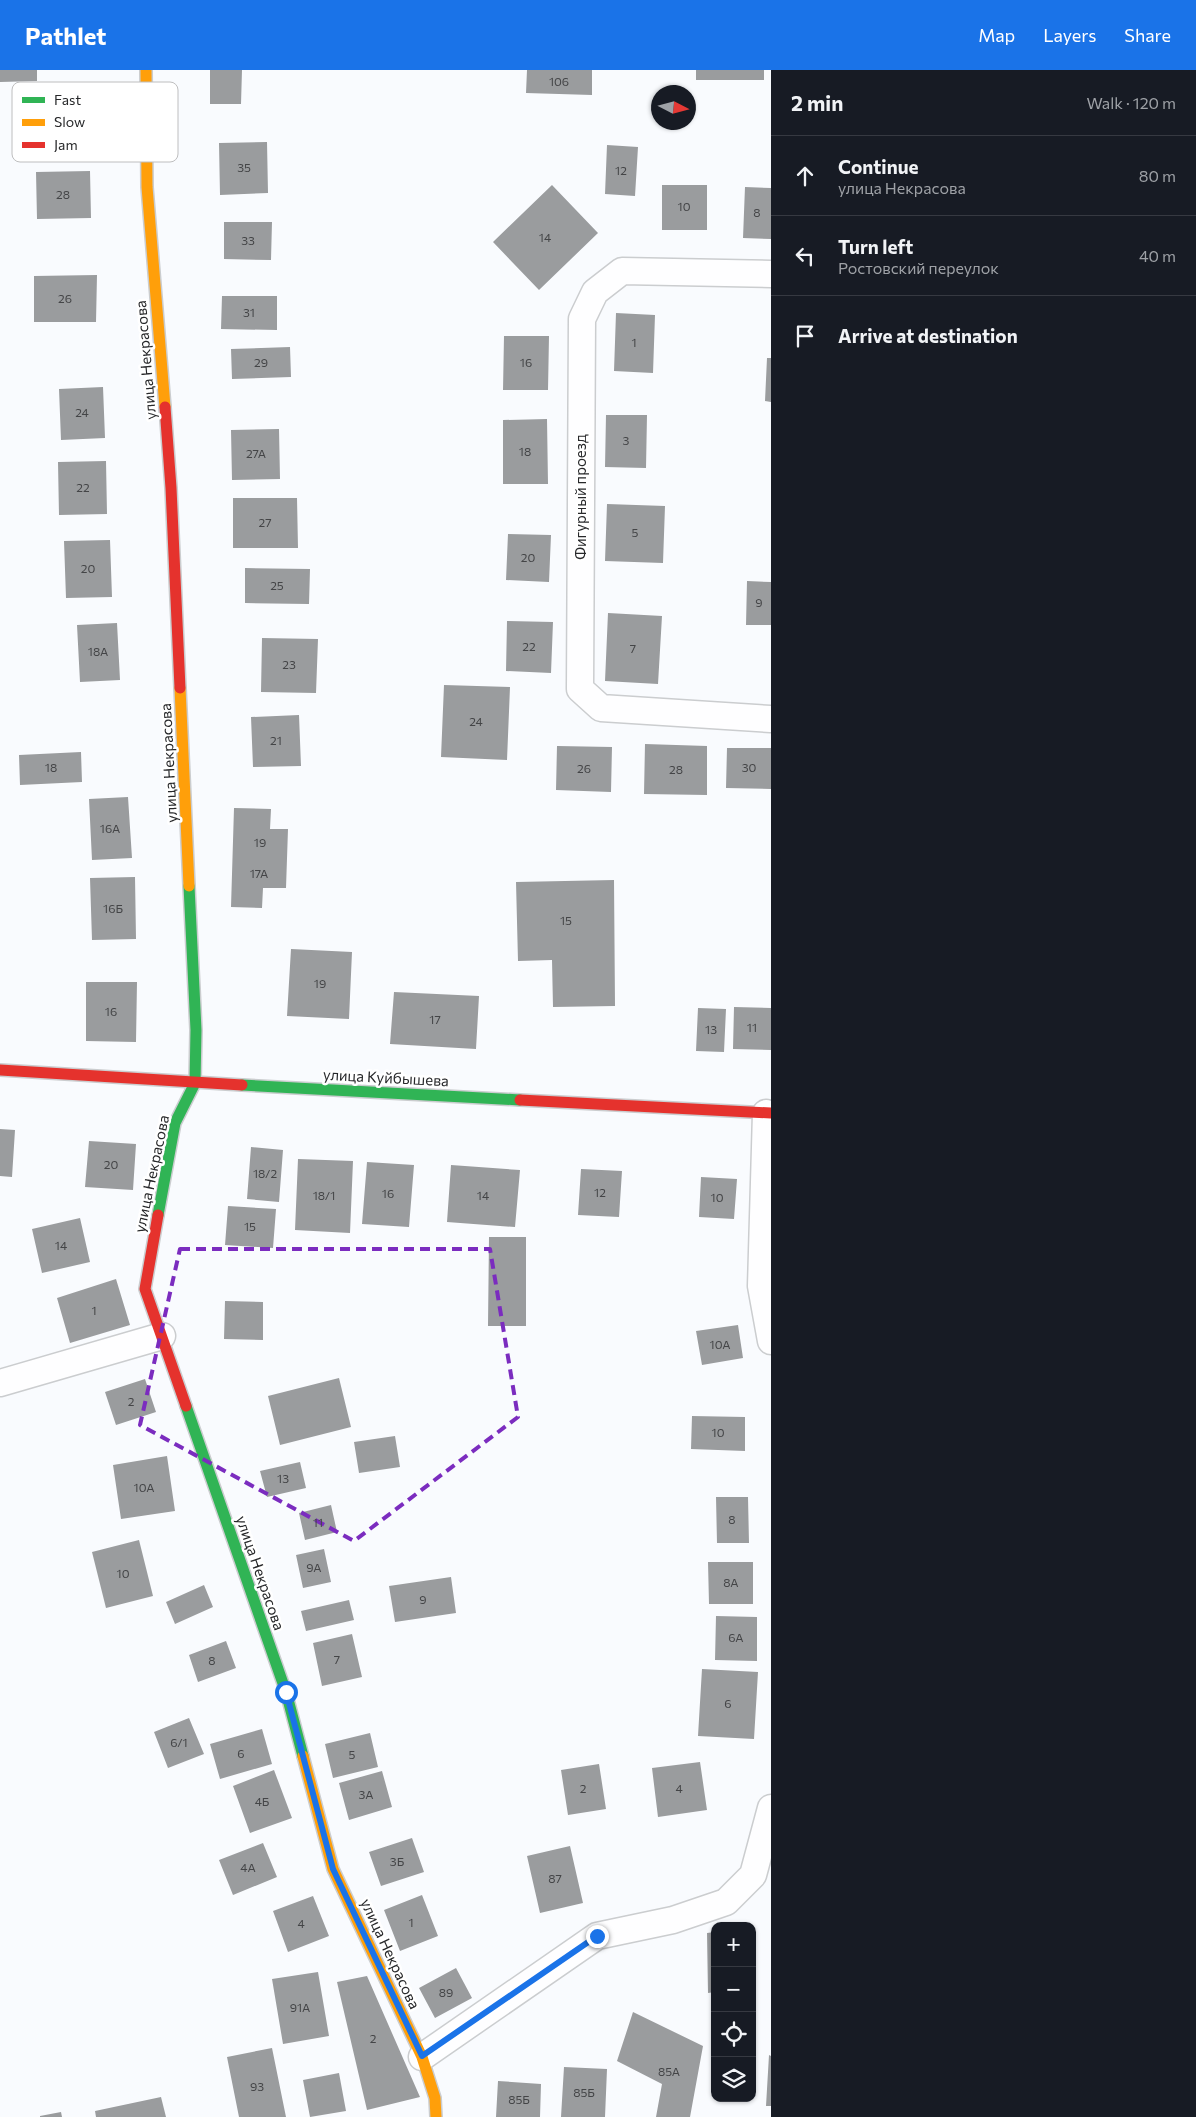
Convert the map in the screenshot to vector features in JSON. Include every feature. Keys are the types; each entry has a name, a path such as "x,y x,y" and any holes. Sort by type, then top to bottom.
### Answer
{"street":[{"name":"улица Некрасова","path":"147,162 147,187 171,488 196,1030 194,1084 175,1123 145,1289 286,1692 333,1869 422,2056 435,2098 436,2117"},
{"name":"Фигурный проезд","path":"771,274 622,271 595,292 582,319 580,689 601,708 771,719"},
{"name":"улица Куйбышева","path":"0,1070 194,1084 769,1113"},
{"path":"769,1113 761,1286 771,1341"},
{"path":"0,1383 162,1336"},
{"path":"422,2056 597,1936 673,1920 726,1902 754,1875 771,1808"}],"highlighted area":[{"path":"180,1249 490,1249 518,1417 354,1541 140,1425"}],"building":[{"path":"0,70 37,70 37,81 0,82"},
{"path":"210,70 242,70 241,104 210,104"},
{"path":"527,70 592,70 592,95 526,93"},
{"path":"696,70 764,70 764,80 696,80"},
{"path":"267,142 268,193 220,195 219,143"},
{"path":"607,145 638,147 635,196 605,194"},
{"path":"90,171 91,218 37,219 36,172"},
{"path":"552,185 598,233 539,290 493,242"},
{"path":"662,185 707,185 707,230 662,230"},
{"path":"745,187 771,188 771,239 743,238"},
{"path":"224,222 272,222 271,260 224,259"},
{"path":"97,275 96,322 34,322 34,276"},
{"path":"222,296 277,296 277,330 221,329"},
{"path":"616,313 655,315 653,373 614,371"},
{"path":"504,336 549,336 548,390 503,390"},
{"path":"290,347 291,377 232,379 231,349"},
{"path":"767,358 771,358 771,402 765,401"},
{"path":"103,387 105,438 61,440 59,389"},
{"path":"606,415 647,415 646,468 605,467"},
{"path":"547,419 548,484 503,484 503,420"},
{"path":"279,429 280,479 232,480 231,430"},
{"path":"106,461 107,514 59,515 58,462"},
{"path":"233,498 297,498 298,548 233,548"},
{"path":"607,504 665,506 663,563 605,561"},
{"path":"508,534 551,535 549,582 506,580"},
{"path":"110,540 112,597 66,598 64,541"},
{"path":"245,568 310,569 309,604 245,603"},
{"path":"747,581 771,582 771,625 746,625"},
{"path":"608,613 662,616 658,684 605,681"},
{"path":"507,621 553,622 551,673 506,671"},
{"path":"117,623 120,680 80,682 77,625"},
{"path":"262,638 318,639 316,693 261,692"},
{"path":"444,685 510,687 507,760 441,757"},
{"path":"299,715 301,766 253,767 251,717"},
{"path":"645,744 707,746 707,795 644,794"},
{"path":"557,746 612,747 611,792 556,790"},
{"path":"727,748 771,748 771,789 726,788"},
{"path":"81,752 82,782 20,785 19,755"},
{"path":"128,797 132,858 92,860 89,799"},
{"path":"234,808 271,809 270,829 288,829 286,888 263,888 262,908 231,907"},
{"path":"135,877 136,939 92,940 90,878"},
{"path":"614,880 615,1006 553,1007 552,960 518,961 516,882"},
{"path":"291,949 352,952 349,1019 287,1016"},
{"path":"86,982 137,982 136,1042 86,1041"},
{"path":"394,992 479,996 476,1049 390,1044"},
{"path":"734,1007 771,1008 771,1050 733,1049"},
{"path":"698,1008 726,1009 724,1052 696,1051"},
{"path":"0,1129 15,1130 12,1177 0,1176"},
{"path":"89,1141 136,1144 133,1190 85,1187"},
{"path":"251,1147 283,1150 279,1202 247,1199"},
{"path":"298,1159 353,1161 350,1233 295,1230"},
{"path":"367,1162 414,1165 409,1227 362,1224"},
{"path":"451,1165 520,1170 515,1227 447,1222"},
{"path":"581,1169 622,1171 619,1217 578,1215"},
{"path":"701,1177 737,1179 734,1219 699,1217"},
{"path":"228,1206 276,1209 273,1248 225,1245"},
{"path":"80,1218 90,1262 42,1273 32,1229"},
{"path":"489,1237 526,1237 526,1326 488,1326"},
{"path":"116,1279 130,1325 70,1343 57,1298"},
{"path":"225,1301 263,1302 263,1340 224,1339"},
{"path":"738,1325 743,1358 702,1365 696,1331"},
{"path":"339,1378 351,1427 280,1445 268,1396"},
{"path":"145,1379 156,1412 116,1425 105,1392"},
{"path":"692,1416 745,1417 745,1451 691,1449"},
{"path":"395,1436 400,1467 359,1473 354,1442"},
{"path":"167,1456 175,1511 121,1519 113,1465"},
{"path":"300,1462 306,1488 267,1497 260,1471"},
{"path":"716,1497 748,1497 749,1543 717,1543"},
{"path":"331,1505 337,1532 305,1540 299,1513"},
{"path":"139,1540 153,1596 106,1608 92,1552"},
{"path":"324,1549 331,1582 303,1588 296,1555"},
{"path":"708,1562 753,1562 753,1604 709,1604"},
{"path":"451,1577 456,1613 395,1622 389,1586"},
{"path":"204,1585 213,1607 175,1624 166,1602"},
{"path":"349,1600 354,1620 306,1631 301,1611"},
{"path":"716,1616 757,1617 757,1661 715,1660"},
{"path":"352,1634 362,1677 322,1686 313,1643"},
{"path":"226,1641 236,1668 198,1682 189,1655"},
{"path":"702,1669 758,1672 754,1739 698,1736"},
{"path":"189,1718 204,1754 168,1768 154,1732"},
{"path":"262,1729 272,1764 220,1779 210,1744"},
{"path":"370,1733 378,1767 333,1778 325,1744"},
{"path":"700,1762 707,1810 658,1817 652,1768"},
{"path":"599,1764 606,1809 568,1815 561,1770"},
{"path":"274,1770 292,1818 250,1833 233,1786"},
{"path":"382,1771 392,1807 349,1820 339,1783"},
{"path":"412,1838 424,1872 381,1886 369,1852"},
{"path":"263,1843 277,1877 233,1895 219,1860"},
{"path":"570,1846 583,1903 540,1913 527,1856"},
{"path":"422,1895 438,1936 400,1951 384,1910"},
{"path":"313,1896 329,1936 288,1952 273,1911"},
{"path":"711,1932 711,1993 708,1993 707,1933"},
{"path":"456,1968 472,1998 435,2018 419,1988"},
{"path":"318,1972 329,2036 283,2044 272,1979"},
{"path":"367,1976 420,2097 367,2110 337,1982"},
{"path":"633,2012 703,2046 690,2117 656,2117 662,2084 617,2061"},
{"path":"272,2048 286,2117 239,2117 227,2057"},
{"path":"769,2055 771,2056 771,2106 766,2106"},
{"path":"564,2067 607,2069 605,2117 561,2117"},
{"path":"339,2073 346,2111 310,2117 303,2080"},
{"path":"498,2081 541,2084 540,2117 496,2117"},
{"path":"161,2097 166,2117 96,2117 95,2111"},
{"path":"61,2112 62,2117 40,2117 40,2116"}],"traffic: fast":[{"path":"158,1215 175,1123 195,1083 196,1030 189,886"},
{"path":"242,1085 520,1100"},
{"path":"186,1406 286,1692 303,1756"}],"traffic: slow":[{"path":"146,70 146,82"},
{"path":"147,162 147,187 165,407"},
{"path":"180,688 189,886"},
{"path":"303,1756 333,1869 422,2057 435,2098 436,2117"}],"traffic: jam":[{"path":"165,407 171,488 180,688"},
{"path":"0,1070 242,1085"},
{"path":"520,1100 771,1113"},
{"path":"158,1215 145,1289 186,1406"}],"route":[{"path":"286,1692 333,1869 422,2056 597,1936"}]}
